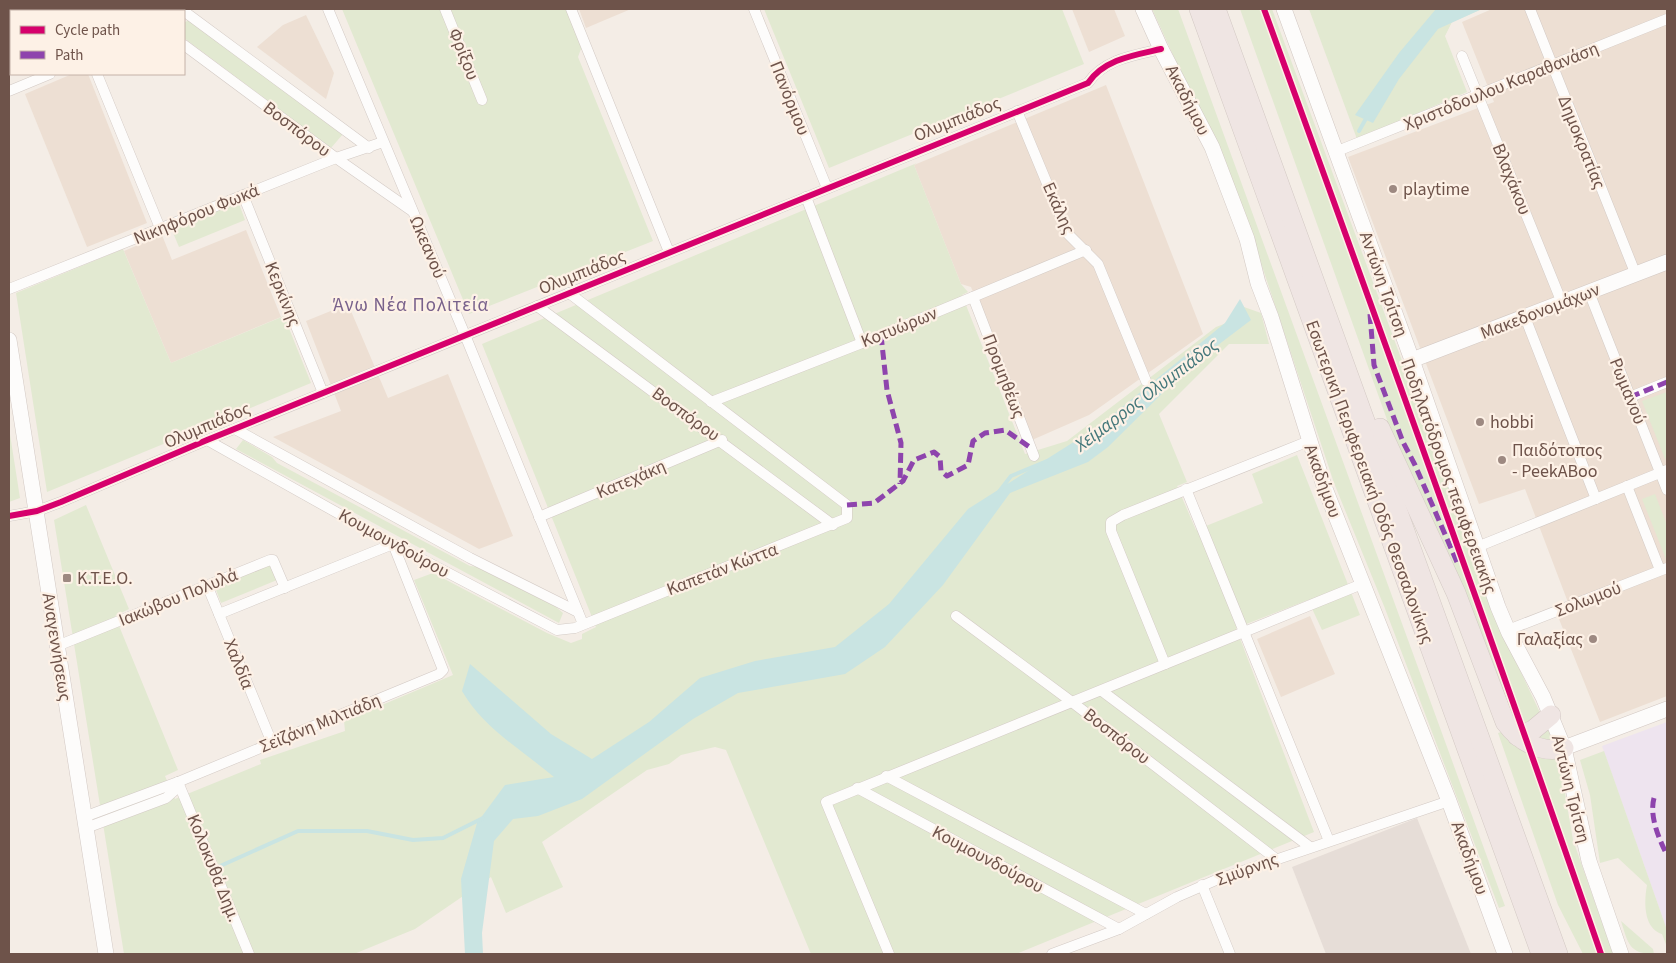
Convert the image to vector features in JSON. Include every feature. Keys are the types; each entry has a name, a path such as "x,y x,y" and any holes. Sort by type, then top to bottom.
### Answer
{"highway":[{"name":"Εσωτερική Περιφερειακή Οδός Θεσσαλονίκης","path":"1199,9 1538,923 1558,954"},
{"name":"Εσωτερική Περιφερειακή Οδός Θεσσαλονίκης","path":"1216,9 1335,337 1538,923 1542,954"},
{"path":"1335,337 1346,347 1387,444 1456,593 1501,716 1517,736 1542,749 1564,748"},
{"path":"1517,736 1533,730 1551,715"},
{"path":"1536,954 1538,923"},
{"path":"1538,923 1566,954"}],"street":[{"name":"Ωκεανού","path":"328,9 465,335 583,624"},
{"name":"Φρίξου","path":"445,9 482,100"},
{"path":"571,9 669,252"},
{"name":"Πανόρμου","path":"754,9 827,188"},
{"name":"Ακαδήμου","path":"1143,9 1161,49 1212,147 1247,239 1258,283 1274,326 1324,486 1449,801 1506,954"},
{"name":"Αντώνη Τρίτση","path":"1284,9 1508,630 1551,715 1564,748 1589,860 1621,954"},
{"name":"Δημοκρατίας","path":"1530,9 1551,66 1636,275"},
{"name":"Βοσπόρου","path":"186,11 369,148"},
{"name":"Χριστόδουλου Καραθανάση","path":"1335,152 1667,19"},
{"name":"Βοσπόρου","path":"185,46 336,158 413,211"},
{"name":"Ολυμπιάδος","path":"9,516 36,511 77,496 323,393 1017,110 1088,83 1095,72 1126,57 1161,49"},
{"name":"Βλαχάκου","path":"1462,56 1562,303"},
{"path":"9,91 48,75"},
{"path":"97,75 160,228"},
{"name":"Εκάλης","path":"1017,110 1068,234 1098,264 1146,381"},
{"name":"Νικηφόρου Φωκά","path":"9,289 336,158 383,142"},
{"name":"Κερκίνης","path":"243,195 323,393"},
{"path":"806,196 862,343"},
{"name":"Κοτυώρων","path":"711,402 862,343 1086,250"},
{"name":"Μακεδονομάχων","path":"1412,360 1667,262"},
{"name":"Ρωμανού","path":"1589,292 1630,397 1664,471 1667,490"},
{"name":"Βοσπόρου","path":"537,306 722,440 834,525 847,518 847,505 569,293"},
{"name":"Προμηθέως","path":"973,297 1034,456"},
{"path":"1525,317 1596,499"},
{"name":"Αναγεννήσεως","path":"9,340 106,954"},
{"path":"1630,397 1667,382"},
{"name":"Κουμουνδούρου","path":"235,429 470,558 578,612"},
{"name":"Κουμουνδούρου","path":"208,440 392,544 550,628 566,630 583,624"},
{"name":"Κατεχάκη","path":"539,517 722,440"},
{"path":"1165,664 1110,526 1111,522 1123,515 1309,441"},
{"path":"1477,547 1664,471"},
{"path":"1627,486 1664,569"},
{"path":"1186,490 1246,631 1328,841"},
{"name":"Καπετάν Κώττα","path":"583,624 834,525"},
{"name":"Ιακώβου Πολυλά","path":"219,614 392,544"},
{"name":"Σεϊζάνη Μιλτιάδη","path":"85,823 166,798 175,790 178,782 439,674 443,667 392,544"},
{"name":"Ιακώβου Πολυλά","path":"56,646 270,560 285,588"},
{"name":"Σολωμού","path":"1508,630 1664,569"},
{"path":"889,954 826,802 1362,584"},
{"name":"Χαλδία","path":"207,585 272,743"},
{"name":"Βοσπόρου","path":"956,616 1072,702 1276,859"},
{"name":"Βοσπόρου","path":"1102,691 1310,847"},
{"path":"1564,748 1667,708"},
{"name":"Κουμουνδούρου","path":"886,776 1146,914"},
{"name":"Κολοκυθά Δημ.","path":"178,782 250,954"},
{"name":"Κουμουνδούρου","path":"857,788 1120,929"},
{"name":"Σμύρνης","path":"1052,954 1069,951 1120,929 1202,886 1310,847 1449,801"},
{"path":"1202,886 1230,954"}],"shaded area":[{"path":"579,9 631,9 586,28"},
{"path":"1072,9 1114,9 1125,36 1089,52"},
{"path":"1492,9 1667,9 1667,696 1600,722 1559,619 1572,613 1525,489 1479,504 1348,157 1494,102 1462,22"},
{"path":"306,15 334,73 326,99 257,47 283,25"},
{"path":"70,75 88,75 147,223 87,247 25,94"},
{"path":"1106,85 1203,334 1089,415 1032,440 971,287 961,284 914,165"},
{"path":"246,230 281,317 171,363 124,251 162,235 172,260"},
{"path":"348,304 388,398 448,374 513,536 479,549 273,437 341,411 306,321"},
{"path":"1310,616 1335,674 1281,697 1257,639"},
{"path":"1667,722 1667,930 1602,746"},
{"path":"1417,818 1471,954 1326,954 1292,867"}],"green space":[{"path":"342,9 567,9 582,46 578,57 653,241 469,314"},
{"path":"764,9 1062,9 1084,64 829,168"},
{"path":"1152,9 1178,9 1505,906 1499,908 1384,606 1334,483 1263,269 1225,168"},
{"path":"1240,9 1272,9 1503,634 1551,736 1563,782 1573,840 1613,954 1583,954 1558,905 1498,733 1517,727 1390,428"},
{"path":"1309,9 1482,9 1452,22 1445,36 1467,92 1357,139"},
{"path":"190,19 343,134 331,148 185,39 185,22"},
{"path":"917,163 914,165 961,284 968,292 962,295 1025,454 1067,441 1244,307 1261,313 1269,344 1229,344 1159,414 1187,482 1177,486 1196,530 1263,503 1252,474 1297,455 1360,615 1322,630 1308,600 1236,628 1314,832 1016,954 811,954 726,750 715,747 681,755 669,764 647,770 542,842 563,887 506,913 491,877 415,929 354,954 124,954 54,520 86,505 129,609 115,616 178,770 165,776 175,799 261,764 260,760 345,731 344,721 453,675 414,580 433,573 547,633 571,643 582,639 582,634 596,627 482,344"},
{"path":"238,201 245,220 179,247 171,228"},
{"path":"123,249 171,363 284,316 311,383 47,492 16,293"},
{"path":"1667,392 1667,458 1665,459 1642,401"},
{"path":"9,428 20,498 9,502"},
{"path":"243,440 272,457 277,463 470,566 479,567 556,607 563,613 559,623 236,449"},
{"path":"1655,494 1667,525 1666,559 1642,499"},
{"path":"270,565 277,580 221,603 215,587"},
{"path":"1604,751 1667,930 1667,947 1662,934 1651,926 1648,920 1645,906 1647,885 1618,858 1600,863 1590,795 1580,760"},
{"path":"1621,921 1653,949 1654,954 1639,952 1631,946"}],"water":[{"path":"1436,9 1482,9 1438,29 1399,79 1373,123 1355,115 1399,53"},
{"path":"1240,299 1251,320 1189,367 1108,447 1088,462 1010,493 943,585 885,647 845,674 738,693 693,719 582,799 538,816 513,819 494,841 482,933 483,954 465,954 461,879 477,823 505,785 554,777 504,738 471,704 462,691 470,664 551,734 592,759 649,722 700,678 755,661 835,647 889,604 968,509 1099,426 1225,323"}],"waterway":[{"name":"Χείμαρρος Ολυμπιάδος","path":"1359,131 1368,115"},
{"name":"Χείμαρρος Ολυμπιάδος","path":"998,493 1011,476 1047,461"},
{"path":"218,867 298,831 367,831 413,840 443,838 483,818"}],"marked path":[{"path":"1370,314 1374,365 1403,442 1415,465 1457,562"},
{"path":"881,335 887,390 901,443 900,484"},
{"path":"1630,397 1667,382"},
{"path":"847,505 874,503 903,481 914,460 934,452 940,457 941,471 947,476 968,465 973,441 985,433 1005,430 1031,448"},
{"path":"1654,798 1654,820 1667,855"}],"cycle path":[{"name":"Ποδηλατόδρομος περιφερειακής","path":"1264,9 1477,599 1601,954"},
{"path":"9,516 37,511 61,502 207,440 1088,83 1102,68 1111,63 1141,53 1161,49"}],"place":[{"name":"playtime","path":"1393,189"},
{"name":"hobbi","path":"1480,422"},
{"name":"Παιδότοπος - PeekABoo","path":"1502,460"},
{"name":"K.T.E.O.","path":"67,578"},
{"name":"Γαλαξίας","path":"1593,639"}],"district":[{"name":"Άνω Νέα Πολιτεία","path":"411,304"}]}
